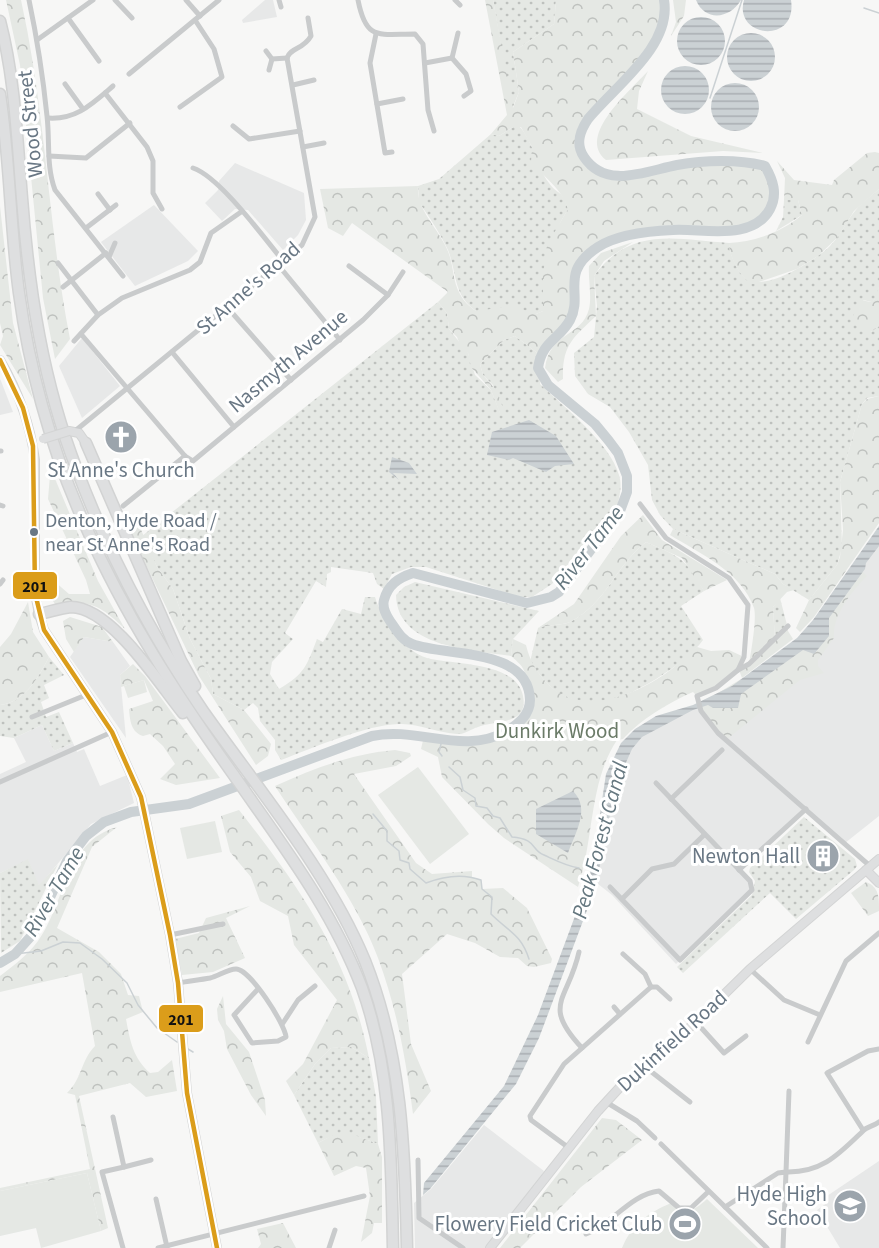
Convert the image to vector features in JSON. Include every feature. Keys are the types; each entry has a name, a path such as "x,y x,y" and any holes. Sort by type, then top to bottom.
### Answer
{"highway":[{"path":"0,21 14,88 32,295 54,403 75,466 118,567 145,618 320,877 352,931 376,990 390,1038 402,1110 407,1248"},
{"path":"0,94 19,294 44,412 80,514 112,584 188,716"},
{"path":"86,443 181,661 203,705"},
{"path":"39,614 72,607 87,612 108,624 126,642 188,716 281,843 329,916 348,954 372,1020 389,1109 393,1248"}],"main road":[{"path":"0,360 19,396 32,441 35,460 35,593 44,630 112,732 141,797 170,935 178,983 187,1093 217,1248"},
{"path":"72,431 86,443"},
{"name":"St Anne's Road","path":"32,441 72,431"},
{"name":"Dukinfield Road","path":"490,1248 606,1102 696,1022 750,969 879,859"}],"street":[{"name":"Wood Street","path":"29,0 48,118 51,178 55,190 123,276"},
{"path":"37,40 93,0"},
{"path":"115,0 132,18"},
{"path":"186,0 214,49 222,77"},
{"path":"129,74 219,0"},
{"path":"279,0 281,7"},
{"path":"358,0 363,23 376,34 415,34 423,44 428,110 434,131"},
{"path":"455,0 460,5"},
{"path":"68,18 99,61"},
{"path":"272,59 287,58 289,54 302,48 311,36 308,18"},
{"path":"452,58 456,50 455,40 458,33"},
{"path":"376,34 370,63 389,152 384,160"},
{"path":"448,37 455,40"},
{"path":"266,51 272,59"},
{"name":"St Anne's Road","path":"72,431 282,264 302,245 315,217 287,58"},
{"path":"425,63 452,58"},
{"path":"452,58 466,74 471,91"},
{"path":"269,70 272,59"},
{"path":"180,107 222,77 231,77"},
{"path":"293,85 314,80"},
{"path":"64,84 84,109"},
{"path":"48,118 65,120 84,109 113,86"},
{"path":"464,96 471,91 479,93"},
{"path":"105,93 130,123 153,161 153,193 162,209"},
{"path":"377,104 391,97 403,99"},
{"path":"49,156 86,158 130,123"},
{"path":"233,126 249,139 300,131"},
{"path":"303,147 324,143"},
{"path":"193,168 203,171 241,212 340,340"},
{"path":"98,194 110,210"},
{"path":"88,231 116,205"},
{"path":"74,341 98,315 122,298 190,270 200,262 211,233 241,212"},
{"path":"63,287 108,255 115,243"},
{"path":"58,262 98,315"},
{"path":"349,266 388,294"},
{"name":"Nasmyth Avenue","path":"185,456 193,461 340,340 388,294 403,272"},
{"path":"227,307 291,380"},
{"path":"81,334 185,456 123,506"},
{"path":"172,352 234,427"},
{"path":"640,504 666,538 729,578 748,604 744,657 738,670"},
{"path":"788,626 757,658 716,688 697,696 696,700 701,711 718,733 806,809 868,868 879,883"},
{"path":"32,717 86,695"},
{"path":"0,782 112,732"},
{"path":"671,799 722,750"},
{"path":"609,887 681,960 752,890 750,881 656,783"},
{"path":"739,870 806,809"},
{"path":"622,899 652,869 674,864 704,835"},
{"path":"170,935 223,924"},
{"path":"808,1042 846,961 879,933"},
{"path":"579,952 559,1009 564,1028 582,1048"},
{"path":"623,954 645,974 651,987"},
{"path":"576,964 584,967"},
{"path":"178,983 212,977 235,968 244,971 258,988 283,1023 286,1037 278,1041 252,1042 234,1015 258,988"},
{"path":"750,969 784,1000 820,1015"},
{"path":"283,1023 298,1000 315,986"},
{"path":"569,1148 531,1120 530,1116 558,1072 651,987 657,987 670,999"},
{"path":"614,1007 621,1014"},
{"path":"696,1022 724,1053 746,1036"},
{"path":"863,1130 827,1073 868,1051 879,1049"},
{"path":"644,1066 690,1102"},
{"path":"783,1248 789,1091"},
{"path":"606,1102 637,1121 655,1138"},
{"path":"113,1117 124,1167"},
{"path":"726,1207 778,1173 808,1172 816,1169 856,1141 863,1130 879,1122"},
{"path":"661,1144 766,1248"},
{"path":"123,1248 102,1172 152,1160"},
{"path":"418,1160 418,1211 424,1222 462,1248"},
{"path":"586,1234 596,1230 647,1192 659,1191 679,1208 691,1208 708,1192"},
{"path":"158,1248 364,1196"},
{"path":"156,1199 167,1247"},
{"path":"329,1248 335,1230"}],"shaded area":[{"path":"265,0 273,0 277,17 243,23 242,20"},
{"path":"235,163 304,193 306,220 298,235 283,250 248,210 235,209 222,221 205,203 218,190 219,181"},
{"path":"154,205 198,251 188,261 135,286 101,242"},
{"path":"82,338 120,386 82,418 59,366"},
{"path":"0,379 13,412 0,415"},
{"path":"879,538 879,816 845,843 806,809 739,870 750,881 752,890 676,964 612,895 593,880 614,770 636,735 706,702 804,641"},
{"path":"84,637 113,642 130,666 120,675 126,738 70,657"},
{"path":"42,725 54,751 73,743 77,752 84,749 100,786 127,775 134,803 91,824 39,886 28,860 0,873 0,774 26,762 14,738"},
{"path":"484,1125 544,1171 519,1213 490,1248 415,1248 414,1203 431,1189"},
{"name":"Hyde High School","path":"879,1161 879,1248 840,1248 817,1210 827,1203 824,1198"}],"green space":[{"path":"6,0 21,0 42,127 57,255 70,339 55,359 43,298 20,65"},
{"path":"485,0 493,0 513,108 519,92 513,52 554,24 556,0 664,0 664,17 651,49 588,119 579,142 581,152 594,168 605,174 617,176 681,164 718,162 765,166 774,192 770,209 762,219 739,230 651,231 618,238 590,253 583,260 576,275 573,307 569,321 540,355 515,336 504,340 480,364 483,375 497,391 504,411 501,416 491,390 471,367 468,353 462,350 457,337 449,329 447,313 438,302 448,292 352,223 343,236 328,228 320,189 418,186 420,203 447,249 457,289 467,304 476,311 512,306 536,314 543,311 543,275 547,245 568,209 558,190 531,162 532,147 521,127 513,127 499,136 491,134 507,115"},
{"path":"493,0 556,0 554,24 513,52 519,92 512,109"},
{"path":"673,0 686,0 684,16 671,36 676,22"},
{"path":"648,71 639,91 637,109 691,136 763,153 723,151 606,160 598,150 597,139 601,127 619,102"},
{"path":"513,127 520,127 525,133 541,169 552,187 562,195 568,209 560,223 543,311 536,314 476,311 469,305 459,291 448,250 419,202 418,186 439,179 491,134 499,136"},
{"path":"867,153 879,153 879,189 854,211 838,237 818,256 797,269 753,284 744,277 733,260 729,243 748,241 767,235 802,215 798,200 784,200 785,178 777,161 794,180 832,185 834,180"},
{"path":"879,189 879,287 877,297 872,302 863,300 871,332 879,326 879,396 867,398 862,404 840,482 842,548 837,565 809,600 783,584 775,574 673,529 660,515 652,500 648,465 629,432 610,407 588,394 575,376 574,353 594,337 597,306 594,276 608,260 623,249 655,239 672,238 729,243 733,260 743,276 751,281 761,282 799,268 828,248 857,208"},
{"path":"784,200 798,200 802,215 776,231 783,217"},
{"path":"0,206 13,323 33,399 0,345 3,336 0,323"},
{"path":"633,242 604,261 594,276 596,316 570,343 564,358 563,379 558,382 545,368 548,356 559,340 580,325 585,318 590,304 589,266 601,253"},
{"path":"879,287 879,326 871,332 852,320 859,299 872,302"},
{"path":"438,302 447,313 449,329 468,353 475,375 491,390 501,415 493,385 483,375 480,364 504,340 515,336 540,355 538,368 541,374 540,384 585,426 614,463 620,482 618,503 552,584 532,597 519,597 426,567 411,567 392,574 384,589 377,584 373,573 331,567 331,572 327,574 326,587 316,581 285,633 293,639 272,662 270,674 279,689 294,679 304,668 317,639 323,642 342,609 361,614 365,597 375,597 388,624 410,649 427,658 482,666 509,676 518,685 524,705 521,712 510,720 478,727 462,734 406,724 385,725 339,738 281,760 275,750 275,740 260,721 258,708 253,703 244,710 213,694 211,679 190,639 173,589 157,567 142,536"},
{"path":"879,396 879,523 814,617 800,632 796,628 809,600 837,565 840,557 843,530 840,482 862,404 867,399"},
{"path":"53,474 98,581 125,629 101,609 77,603 55,604 47,592 46,574 69,594 90,594 86,580 48,499 50,475"},
{"path":"129,512 139,525 157,567 173,589 190,639 211,679 213,694 244,710 271,744 268,756 256,765 199,676 123,517"},
{"path":"643,515 662,540 727,580 704,591 682,558 646,542 626,562 602,595 583,614 570,622 538,628 574,604 621,536"},
{"name":"Dunkirk Wood","path":"673,529 775,574 783,584 794,590 787,592 773,607 775,640 788,626 793,639 742,678 739,670 716,688 697,696 693,692 684,696 646,718 623,739 617,740 601,774 578,887 504,838 488,824 442,777 438,757 421,749 424,736 455,742 478,741 502,734 520,721 528,700 528,687 524,670 511,656 513,639 526,645 538,673 558,693 574,699 590,701 607,700 640,688 669,671 697,647 711,651 729,650 744,657 739,669 749,664 755,613 748,595 730,574 670,535"},
{"path":"646,542 681,560 698,580 704,591 681,606 703,640 684,660 670,670 625,695 598,703 584,702 557,692 530,662 538,628 570,622 583,614 602,595 626,562"},
{"path":"857,566 867,576 844,604 836,621 834,638 818,660 818,666 824,673 800,680 726,740 698,705 804,641"},
{"path":"415,582 539,611 513,639 511,656 458,648 423,636 409,626 400,613 396,595 404,587"},
{"path":"780,598 787,625 775,641 773,607"},
{"path":"28,602 33,632 49,657 35,681 24,694 9,703 0,705 0,647 11,634"},
{"path":"70,617 102,627 113,642 84,637 74,652 66,639 63,621"},
{"path":"49,657 64,675 44,685 49,698 41,702 46,717 59,712 73,743 54,751 42,725 14,738 0,736 0,705 9,703 24,694 35,681"},
{"path":"133,664 145,676 220,778 176,785 160,779 175,764 163,746 150,734 143,736 132,726 129,709 153,701 144,680 121,687 120,675"},
{"path":"144,680 147,692 128,698 124,686"},
{"path":"395,750 410,753 411,756 396,766 354,774 416,863 432,874 472,871 472,877 481,880 482,889 503,888 527,908 552,959 551,963 534,967 527,966 518,958 500,957 475,943 447,934 402,974 411,1044 431,1091 413,1114 396,1016 385,977 369,936 345,891 275,786 334,763"},
{"path":"418,767 469,834 430,864 378,795"},
{"path":"239,810 283,868 320,926 349,988 369,1058 351,1047 331,1048 315,1064 294,1095 286,1081 303,1064 337,1000 294,945 288,916 260,901 251,877 230,852 221,816"},
{"path":"804,817 855,859 857,866 854,870 796,919 770,893 683,973 677,967 752,895 755,881 749,872 750,868"},
{"path":"215,821 222,852 187,859 180,828"},
{"path":"117,827 92,847 57,928 99,952 121,974 128,995 139,996 143,1012 126,1019 133,1049 150,1073 158,1072 172,1060 177,1091 146,1097 130,1083 79,1096 108,1228 101,1231 87,1173 0,1191 0,1188 90,1169 75,1095 67,1093 76,1082 90,1051 95,1046 82,973 0,992 0,976 25,956 38,941 47,926 76,859 100,834"},
{"path":"28,859 39,885 58,864 20,941 1,953 0,873"},
{"path":"866,882 874,887 879,901 879,911 868,916 851,893"},
{"path":"250,906 226,918 245,958 213,972 182,975 175,939 199,933 206,918"},
{"path":"223,996 226,1024 249,1052 265,1100 266,1116 251,1095 227,1049 217,1009"},
{"path":"351,1047 369,1058 376,1097 378,1144 347,1134 334,1136 318,1143 294,1095 315,1064 331,1048"},
{"path":"602,1118 616,1120 642,1140 581,1187 520,1248 500,1248"},
{"path":"337,1133 349,1133 378,1144 382,1157 382,1223 374,1223 372,1233 361,1242 370,1196 366,1168 356,1166 334,1176 318,1143"},
{"path":"87,1173 101,1231 41,1248 36,1228 0,1236 0,1191"},
{"name":"Flowery Field Cricket Club","path":"707,1199 758,1248 622,1248 636,1226 655,1211 671,1203 682,1209 690,1210"},
{"path":"283,1223 296,1248 258,1248 261,1244 257,1229"}],"water":[{"path":"696,0 741,0 731,11 711,15 700,7"},
{"path":"744,0 791,0 791,14 785,24 776,30 756,29 743,13"},
{"path":"696,17 706,17 721,27 725,41 721,55 715,61 706,65 696,65 681,55 677,46 677,36 687,21"},
{"path":"746,33 756,33 771,43 775,57 774,66 765,77 756,81 746,81 731,71 727,62 727,52 737,37"},
{"path":"680,66 690,66 705,76 709,90 708,99 699,110 690,114 680,114 665,104 661,95 661,85 671,70"},
{"path":"735,83 752,90 759,107 752,124 735,131 718,124 711,107 718,90"},
{"path":"529,420 556,436 574,464 555,466 546,472 513,458 509,460 487,455 492,432"},
{"path":"392,457 409,463 417,474 393,473 399,480 389,472"},
{"name":"Peak Forest Canal","path":"879,526 879,546 829,618 829,636 814,654 803,650 741,694 738,708 713,708 708,705 693,710 642,737 632,749 616,785 595,889 539,1038 516,1084 423,1195 424,1183 504,1086 538,1015 592,866 606,774 621,743 635,729 656,716 693,705 732,686 797,638 813,620"},
{"path":"573,791 581,805 581,813 568,853 536,834 536,809"}],"waterway":[{"name":"River Tame","path":"0,963 15,954 33,934 67,861 86,836 104,822 131,812 189,804 372,736 389,734 474,741 507,731 526,715 530,700 526,683 516,671 501,662 483,657 427,648 408,642 399,634 386,614 384,600 394,583 413,573 527,603 551,597 559,592 620,511 627,492 627,476 618,453 595,424 548,385 538,368 543,352 570,320 574,310 575,275 579,266 598,247 624,236 664,230 739,230 762,219 770,209 774,198 774,187 765,166 744,162 710,161 677,165 640,174 615,176 593,167 581,152 579,142 588,119 651,49 664,17 664,0"},
{"path":"710,98 742,0"},
{"path":"864,8 879,13"},
{"path":"442,740 439,752 442,756"},
{"name":"Peak Forest Canal","path":"449,767 460,777 463,790 475,798 476,806 487,808 493,816 500,818 512,837 526,840 540,853 579,868"},
{"path":"373,814 387,831 387,841 399,851 400,860 409,863 410,869 426,883 453,876 481,880 482,889 492,897 491,914 514,934 529,959"},
{"path":"15,954 41,951 63,942 80,943 102,959 127,983 138,1005 157,1028 177,1042"},
{"path":"188,1049 193,1052"}],"transit line":[{"name":"201","path":"0,360 23,408 33,446 35,593 44,630 112,732 141,797 170,935 178,983 187,1093 217,1248"}],"place":[{"name":"St Anne's Church","path":"121,437"},
{"name":"Denton, Hyde Road / near St Anne's Road","path":"34,532"},
{"name":"Newton Hall","path":"823,856"},
{"name":"Hyde High School","path":"850,1206"},
{"name":"Flowery Field Cricket Club","path":"685,1224"}]}
